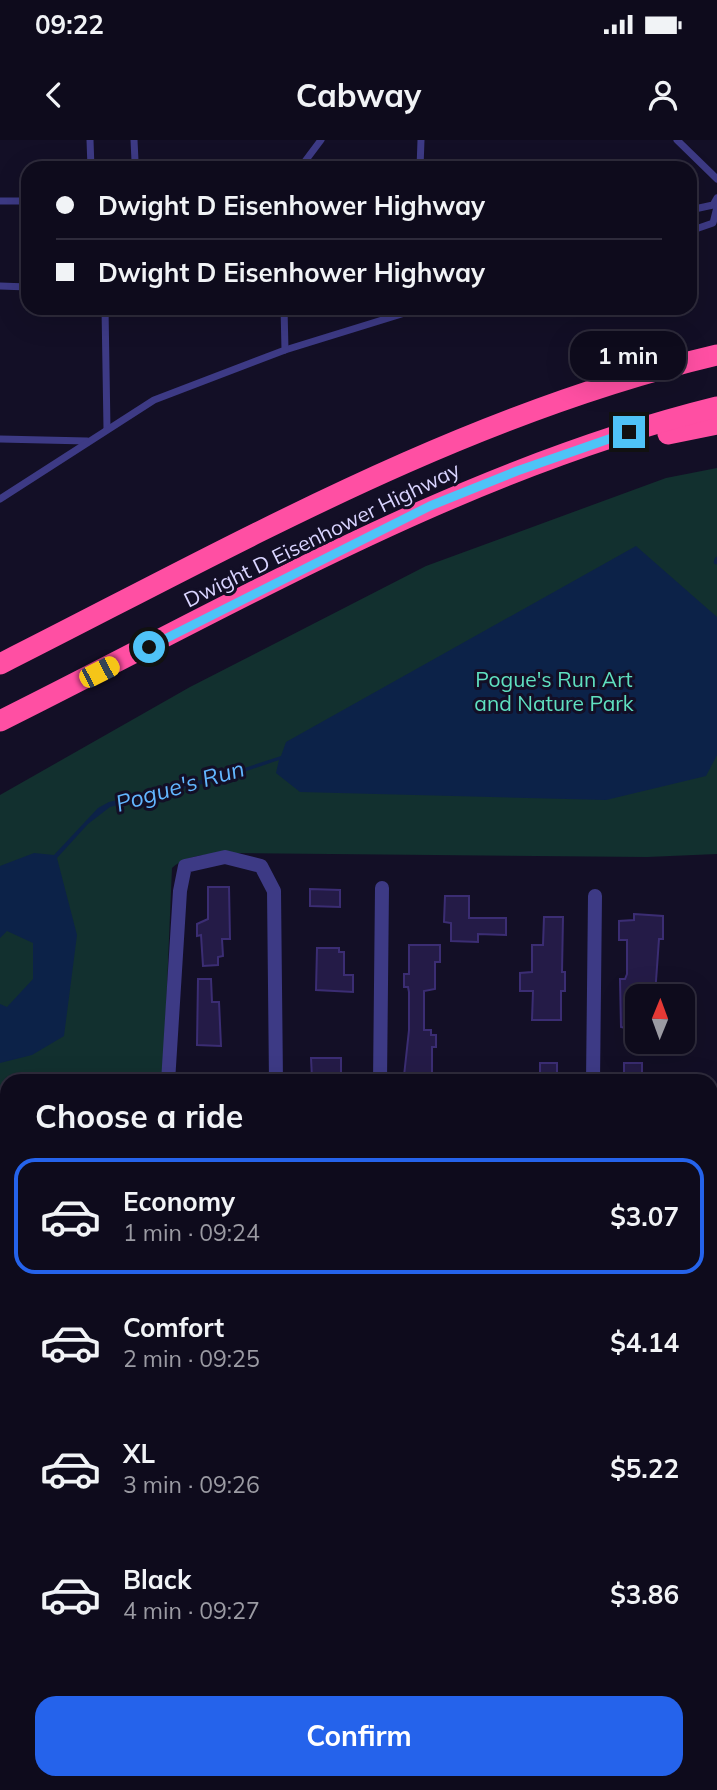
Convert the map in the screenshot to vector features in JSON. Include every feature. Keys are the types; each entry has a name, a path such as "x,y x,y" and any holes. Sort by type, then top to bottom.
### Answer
{"highway":[{"name":"Dwight D Eisenhower Highway","path":"0,664 366,481 449,443 560,401 717,355"},
{"name":"Dwight D Eisenhower Highway","path":"0,722 378,530 546,460 629,432 717,407"},
{"path":"546,460 717,424"}],"street":[{"path":"169,1074 180,891 185,866 225,857 261,866 274,891 276,1074"},
{"path":"380,1074 382,888"},
{"path":"593,1074 595,896"}],"lane":[{"path":"90,140 91,161"},
{"path":"134,140 135,161"},
{"path":"305,161 321,140"},
{"path":"420,161 421,140"},
{"path":"677,140 717,179"},
{"path":"697,208 713,205 717,198"},
{"path":"0,201 21,201"},
{"path":"697,229 713,223 717,207"},
{"path":"0,286 21,287"},
{"path":"105,315 107,429"},
{"path":"284,315 285,350"},
{"path":"0,499 154,400 285,350 394,315"},
{"path":"0,439 88,440"}],"green space":[{"name":"Pogue's Run Art and Nature Park","path":"717,468 717,854 647,857 234,853 186,859 172,868 163,1074 0,1074 0,795 190,687 426,566 666,478"}],"water":[{"name":"Pogue's Run","path":"636,546 717,617 717,755 706,776 606,800 300,792 276,773 279,760 226,778 110,807 88,824 57,858 77,935 64,1036 32,1055 0,1063 0,1004 7,1007 33,979 33,943 7,931 0,938 0,866 34,853 54,855 98,808 109,802 226,774 281,756 286,742"}],"building":[{"path":"208,887 229,887 230,939 222,939 223,956 218,957 218,965 203,966 201,935 197,936 197,924 208,919"},
{"path":"310,889 340,890 340,907 310,906"},
{"path":"445,896 469,896 469,918 506,918 506,935 478,934 478,942 451,941 451,923 444,922"},
{"path":"634,914 663,916 663,939 659,939 656,984 625,984 625,1028 621,1027 620,979 625,979 627,974 627,940 619,940 619,921 634,920"},
{"path":"544,917 563,917 562,972 565,972 565,991 561,991 561,1020 532,1020 533,991 520,991 520,973 532,972 532,945 543,945"},
{"path":"409,945 440,945 440,962 435,962 435,989 424,991 424,1030 431,1030 431,1035 436,1035 436,1047 432,1047 432,1074 404,1074 409,1030 409,992 408,987 404,987 404,974 409,974"},
{"path":"317,948 339,948 339,952 344,952 344,975 353,975 353,992 316,990"},
{"path":"198,979 211,979 212,1002 219,1002 221,1046 197,1045"},
{"path":"311,1058 341,1058 341,1074 312,1074"},
{"path":"540,1063 557,1063 557,1074 540,1074"},
{"path":"624,1063 642,1063 642,1074 624,1074"}],"route":[{"path":"149,647 430,506 517,471 629,432"}]}
